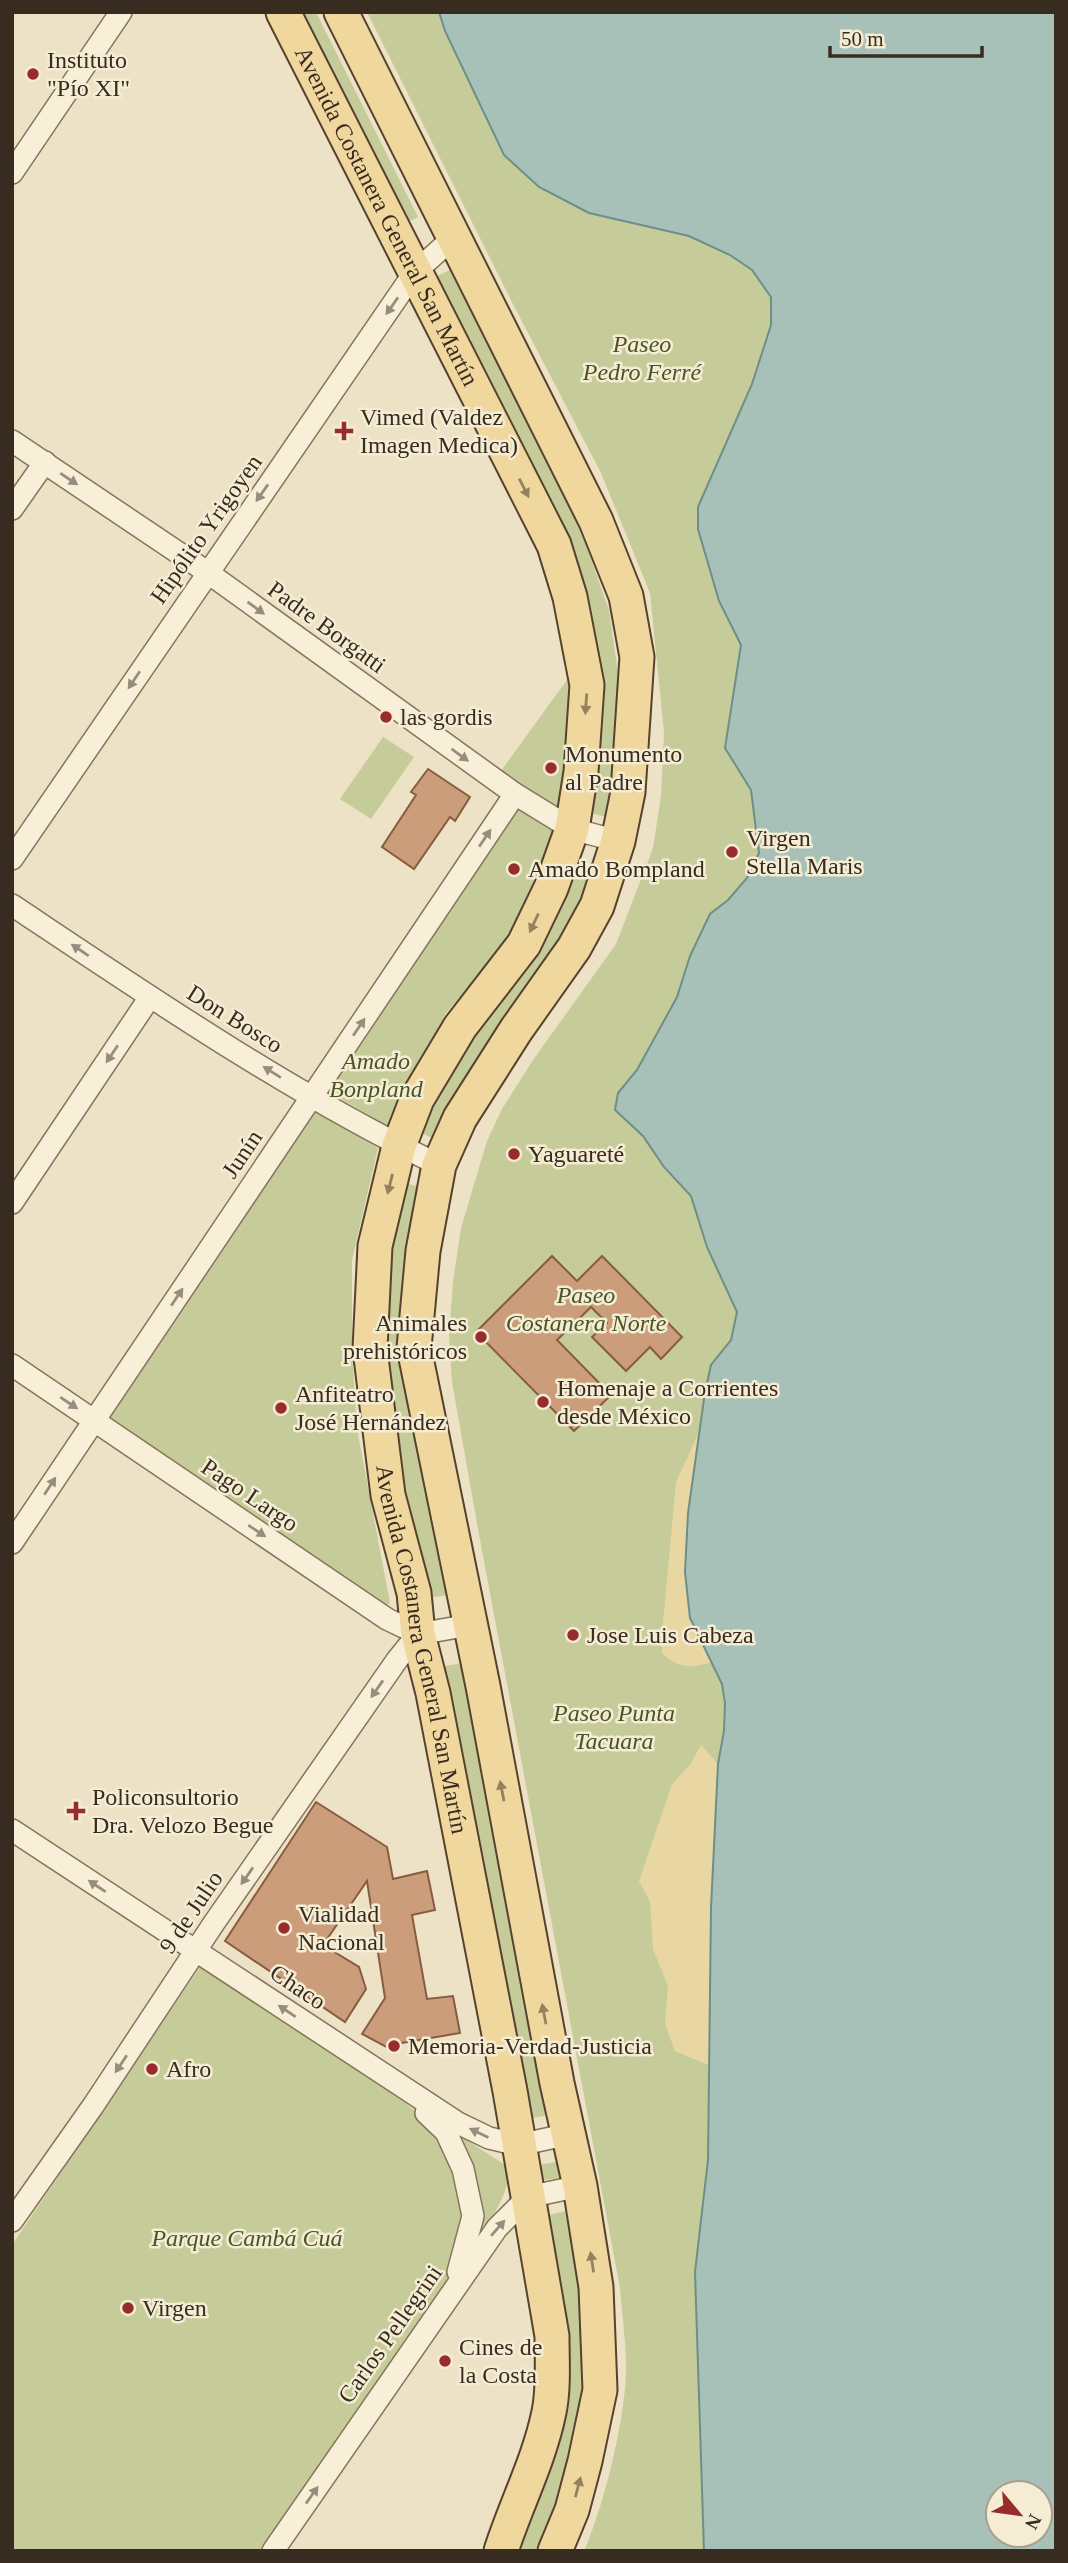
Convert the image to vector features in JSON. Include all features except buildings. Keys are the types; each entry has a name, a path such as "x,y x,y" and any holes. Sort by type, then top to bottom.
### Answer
{"main road":[{"name":"Avenida Costanera General San Martín","path":"283,12 554,545 570,597 587,685 581,772 572,829 551,888 524,944 460,1027 434,1068 417,1099 399,1146 375,1246 370,1349 388,1494 414,1593 418,1634 433,1693 548,2309 553,2372 550,2411 525,2492 501,2551"},
{"name":"Avenida Costanera General San Martín","path":"341,12 596,522 626,596 637,657 628,792 618,841 597,906 574,948 516,1030 460,1118 439,1165 423,1251 414,1348 580,2186 596,2287 600,2390 572,2510 555,2551"}],"street":[{"path":"12,173 121,12"},
{"name":"Hipólito Yrigoyen","path":"12,859 414,274 454,237"},
{"name":"Padre Borgatti","path":"12,441 207,572 515,794 572,829 618,841"},
{"path":"12,509 45,462"},
{"name":"Junín","path":"12,1543 515,794"},
{"name":"Don Bosco","path":"12,905 150,997 311,1097 439,1165"},
{"path":"12,1203 150,997"},
{"name":"Pago Largo","path":"12,1365 387,1619 418,1634"},
{"path":"418,1634 470,1625"},
{"name":"9 de Julio","path":"12,2221 381,1683 418,1634"},
{"name":"Chaco","path":"12,1830 458,2123 489,2138 519,2145 569,2134"},
{"path":"390,2080 446,2132 463,2169 473,2216 463,2259 448,2297"},
{"path":"528,2197 580,2186"},
{"name":"Carlos Pellegrini","path":"273,2551 497,2228 528,2197"}],"green space":[{"path":"289,12 316,12 418,217 396,228"},
{"name":"Paseo Costanera Norte","path":"367,12 439,12 445,31 504,155 589,213 689,236 730,255 752,270 771,298 771,325 752,384 698,507 698,529 719,601 741,645 725,748 751,790 759,853 747,878 728,900 710,914 690,956 677,997 637,1070 618,1093 615,1109 643,1136 664,1167 691,1196 707,1247 737,1312 731,1340 711,1365 705,1392 688,1513 685,1572 690,1618 722,1684 725,1703 724,1731 718,1764 711,1908 708,2160 695,2272 704,2551 584,2551 606,2486 622,2411 626,2358 620,2288 478,1529 452,1382 449,1336 461,1228 487,1141 502,1109 533,1060 616,944 653,848 661,796 664,733 650,593 601,473"},
{"path":"450,270 581,530 609,610 619,680 611,818 585,812 594,666 429,280"},
{"path":"572,673 563,803 554,808 501,771"},
{"path":"383,737 414,757 371,819 340,799"},
{"name":"Amado Bonpland","path":"519,803 564,833 506,943 446,1013 419,1064 391,1128 324,1089"},
{"path":"568,871 589,878 575,921 529,994 482,1050 454,1097 442,1142 421,1133 431,1096"},
{"name":"Anfiteatro José Hernández","path":"311,1107 378,1148 352,1260 352,1352 357,1429 390,1603 380,1609 103,1418"},
{"path":"404,1183 425,1188 413,1259 449,1595 426,1598 393,1428 385,1359 385,1289"},
{"path":"463,1663 548,2115 524,2120 439,1667"},
{"name":"Parque Cambá Cuá","path":"202,1964 386,2087 427,2121 447,2148 465,2209 455,2263 443,2289 263,2551 12,2551 12,2245"},
{"path":"454,2132 507,2166 508,2177 502,2198 472,2247"},
{"path":"557,2162 559,2178 533,2182 531,2166"},
{"path":"565,2211 583,2311 584,2374 581,2404 569,2463 538,2551 512,2551 544,2468 542,2217"}],"sand":[{"path":"700,1430 688,1513 685,1572 690,1618 712,1662 685,1666 662,1653 662,1634 676,1482"},
{"path":"701,1745 718,1764 711,1908 711,2066 675,2051 665,2024 668,1986 653,1949 650,1902 639,1881 672,1784 690,1765"}],"water":[{"path":"439,12 1056,12 1056,2551 704,2551 695,2272 708,2160 711,1908 718,1764 724,1731 725,1703 722,1684 690,1618 685,1572 688,1513 705,1392 711,1365 731,1340 737,1312 707,1247 691,1196 664,1167 643,1136 615,1110 618,1093 637,1070 677,997 690,956 710,914 728,900 747,878 759,853 751,790 725,748 741,645 719,601 698,529 698,507 752,384 771,325 771,297 752,270 730,255 689,236 589,213 539,187 504,155 445,31"}],"place":[{"name":"Instituto \"Pío XI\"","path":"33,74"},
{"name":"Vimed (Valdez Imagen Medica)","path":"344,431"},
{"name":"las gordis","path":"386,717"},
{"name":"Monumento al Padre","path":"551,768"},
{"name":"Virgen Stella Maris","path":"732,852"},
{"name":"Amado Bompland","path":"514,869"},
{"name":"Yaguareté","path":"514,1154"},
{"name":"Animales prehistóricos","path":"481,1337"},
{"name":"Homenaje a Corrientes desde México","path":"543,1402"},
{"name":"Anfiteatro José Hernández","path":"281,1408"},
{"name":"Jose Luis Cabeza","path":"573,1635"},
{"name":"Policonsultorio Dra. Velozo Begue","path":"76,1811"},
{"name":"Vialidad Nacional","path":"284,1928"},
{"name":"Memoria-Verdad-Justicia","path":"394,2046"},
{"name":"Afro","path":"152,2069"},
{"name":"Virgen","path":"128,2308"},
{"name":"Cines de la Costa","path":"445,2361"}],"park label":[{"name":"Paseo Pedro Ferré","path":"642,358"},
{"name":"Paseo Punta Tacuara","path":"614,1727"}]}
